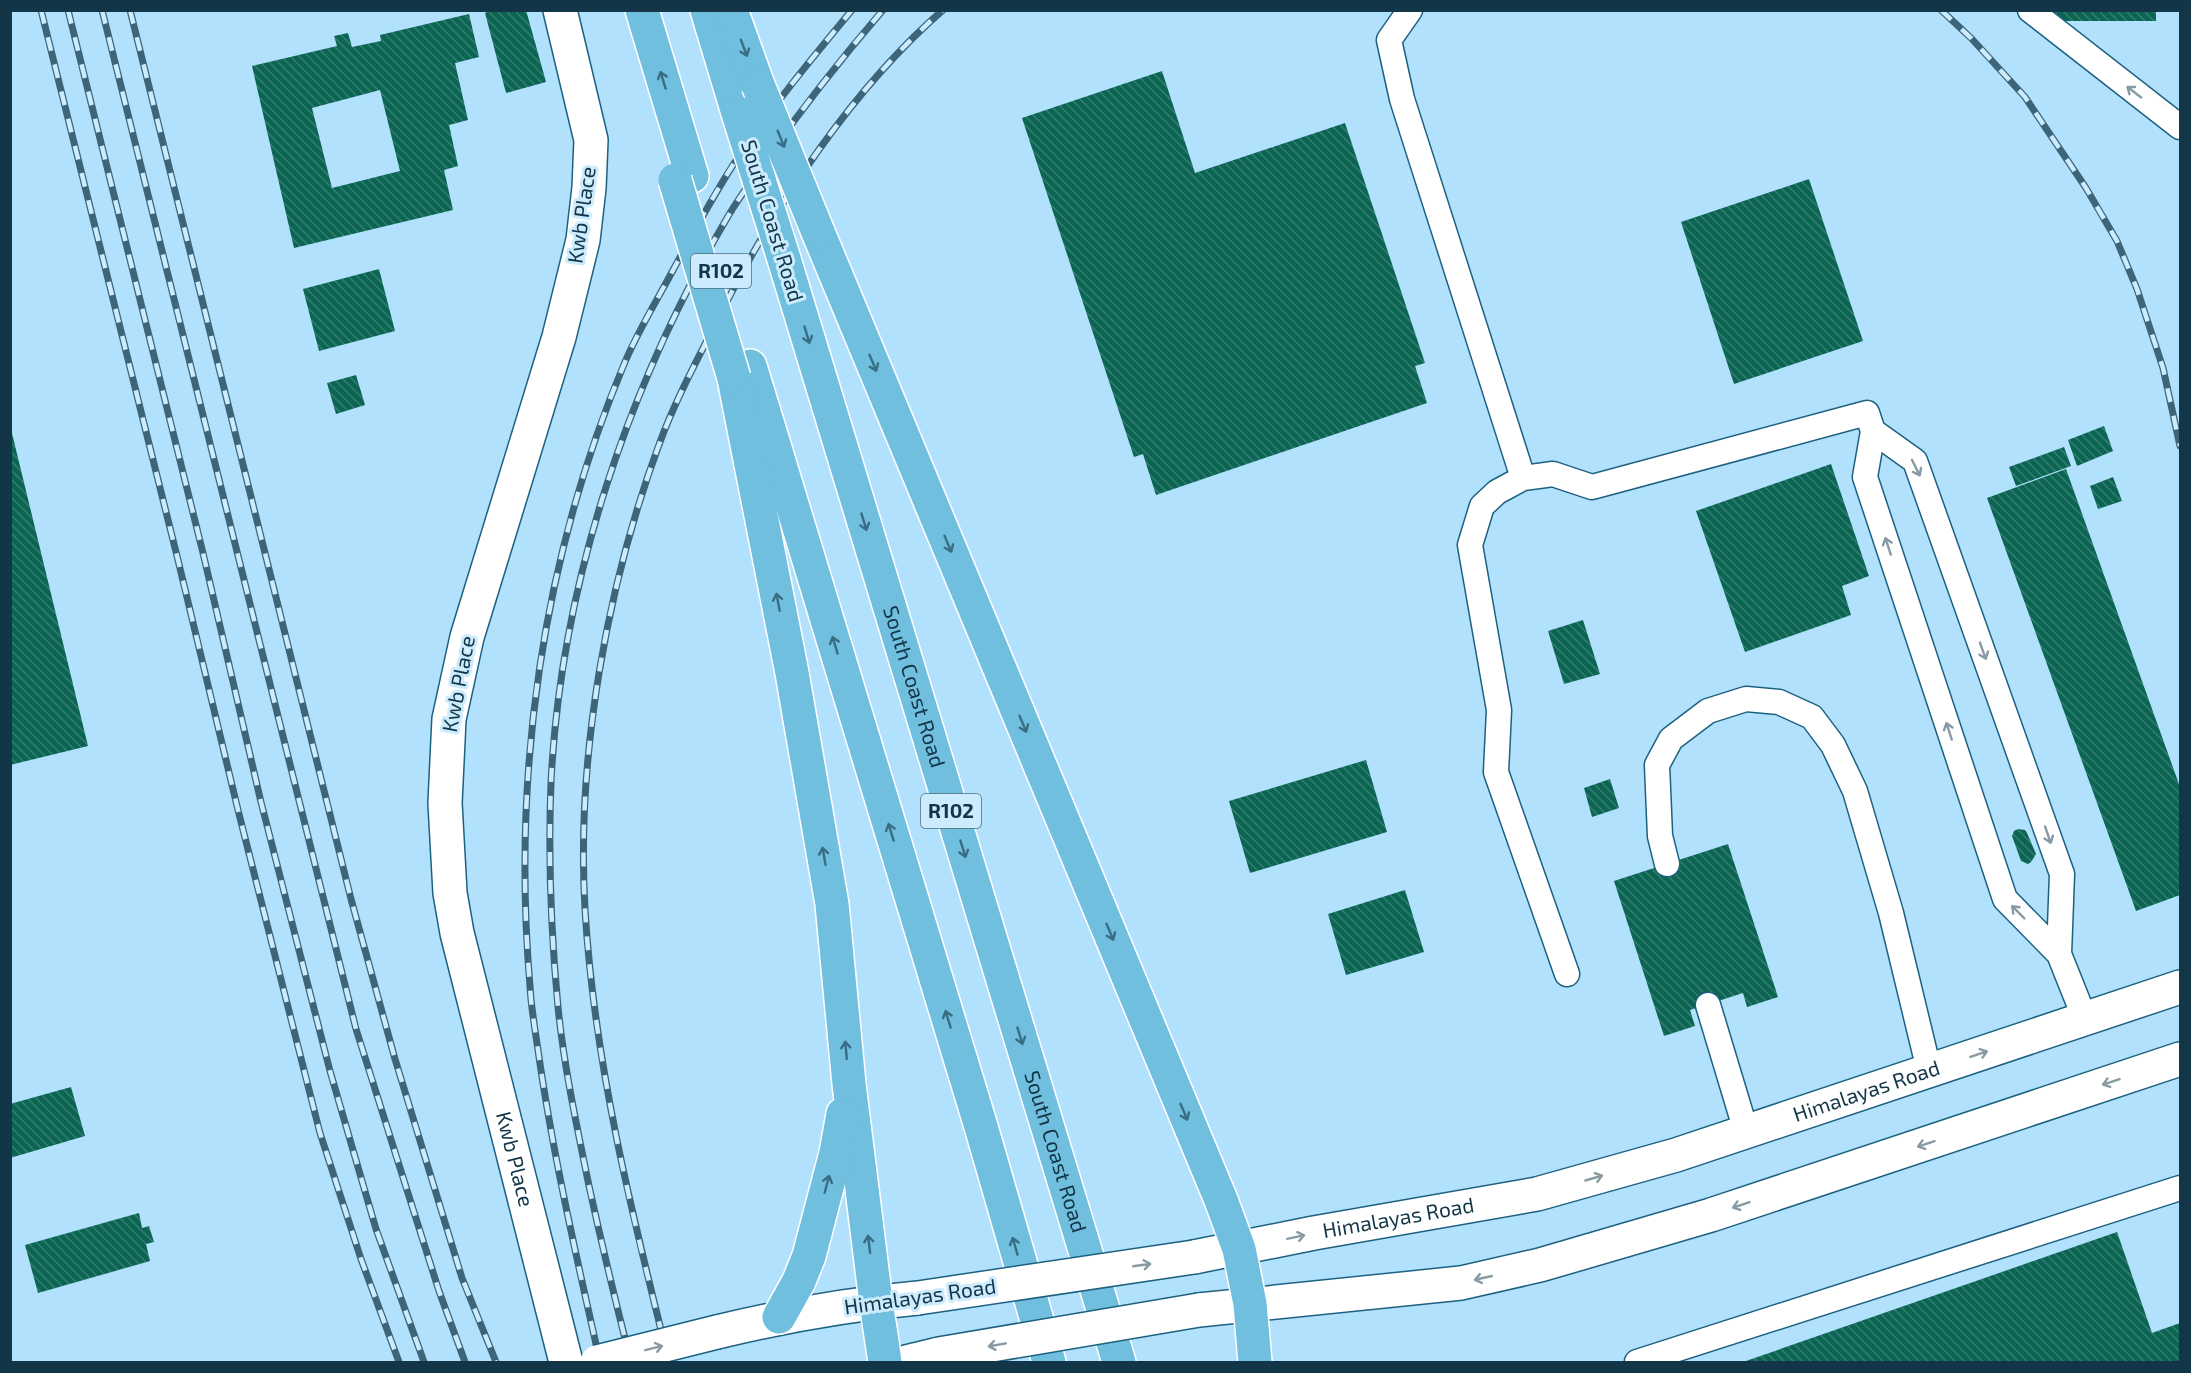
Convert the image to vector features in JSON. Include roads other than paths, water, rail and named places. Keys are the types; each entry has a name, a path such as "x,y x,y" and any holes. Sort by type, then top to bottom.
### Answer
{"main road":[{"name":"R102","path":"642,10 675,119 683,178 978,1119 1049,1362"},
{"name":"South Coast Road","path":"707,10 1119,1362"},
{"path":"731,10 758,85 818,232 1216,1189 1239,1249 1250,1304 1255,1362"},
{"path":"742,372 832,904 849,1084 885,1362"},
{"path":"779,1317 799,1281 809,1256 836,1153 849,1084"}],"street":[{"name":"Kwb Place","path":"560,10 591,140 590,188 583,240 559,337 466,637 449,719 445,803 450,893 457,933 566,1362"},
{"name":"Himalayas Road","path":"597,1362 779,1317 1194,1257 1314,1233 1537,1194 1676,1155 2181,987"},
{"path":"906,1362 939,1354 1199,1310 1461,1283 1540,1265 1711,1215 2173,1061"}],"lane":[{"path":"1410,10 1389,40 1402,99 1523,478"},
{"path":"2030,10 2181,127"},
{"path":"1566,974 1496,772 1499,710 1470,545 1482,506 1497,492 1523,478 1553,474 1592,487 1867,413 1873,431 1864,477 2005,899 2059,954 2085,1019"},
{"path":"1873,431 1915,461 2041,814 2062,874 2059,954"},
{"path":"1667,864 1660,836 1657,765 1671,739 1708,711 1746,699 1779,702 1812,717 1833,745 1856,790 1891,913 1929,1070"},
{"path":"1708,1005 1746,1131"},
{"path":"1637,1362 2181,1188"}],"railway":[{"path":"41,10 320,1133 361,1259 399,1362"},
{"path":"68,10 203,553 261,802 330,1071 376,1229 424,1362"},
{"path":"102,10 356,1029 439,1291 465,1362"},
{"path":"130,10 351,899 395,1059 462,1278 496,1362"},
{"path":"600,1362 551,1129 534,1026 530,986 526,906 526,827 530,747 540,668 554,590 573,512 596,436 641,328 722,182 741,153 781,98 852,10"},
{"path":"631,1362 589,1186 558,1007 552,923 550,810 557,707 569,633 585,559 606,487 631,416 660,346 693,279 730,213 762,165 821,86 883,10"},
{"path":"669,1362 616,1138 597,1024 585,909 583,851 585,792 599,672 611,612 641,497 660,442 690,375 744,269 792,189 848,111 878,75 943,10"},
{"path":"1941,10 1971,38 2025,97 2086,188 2117,241 2137,289 2163,368 2180,446"}]}
